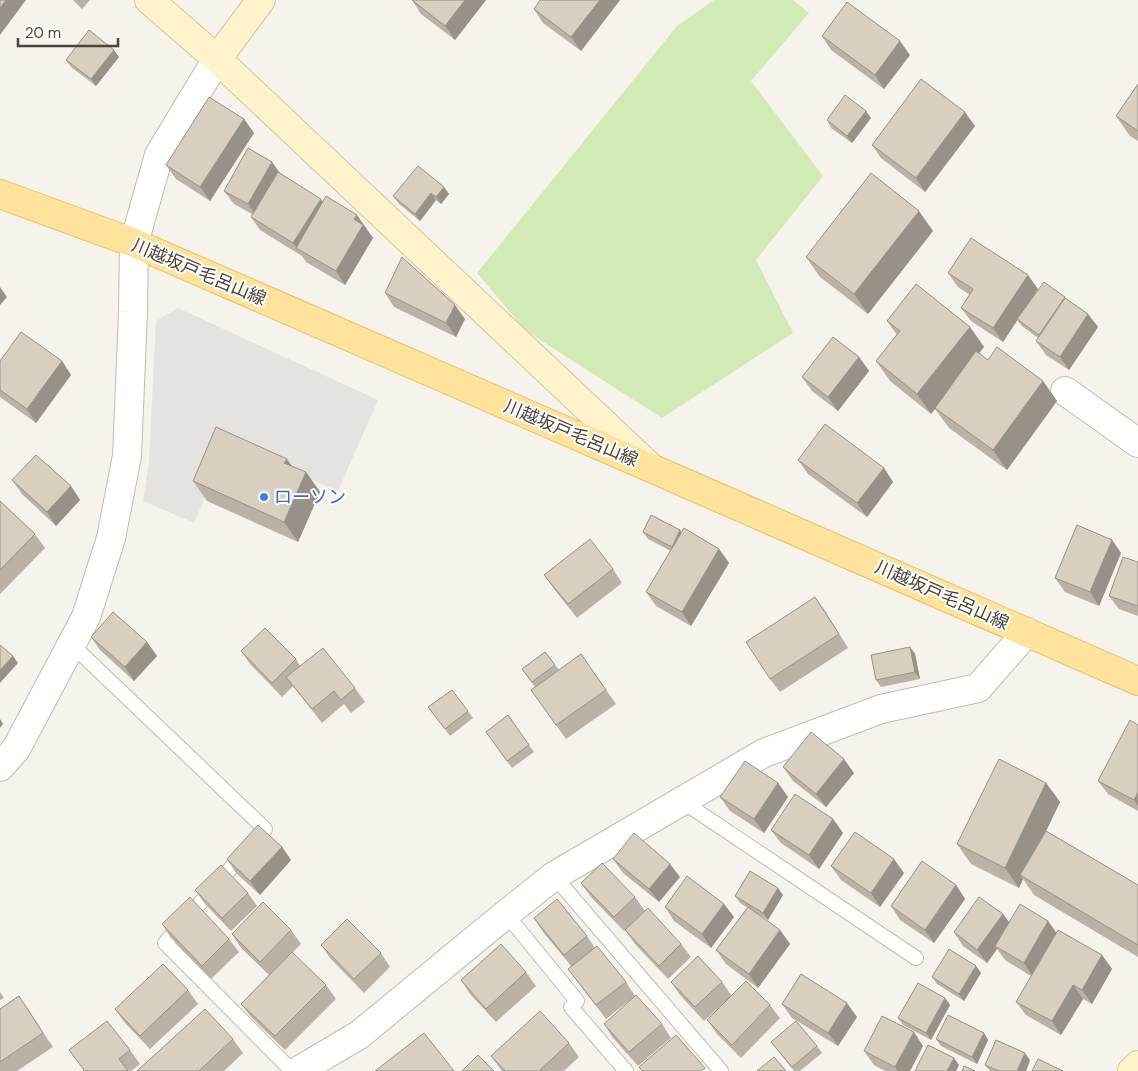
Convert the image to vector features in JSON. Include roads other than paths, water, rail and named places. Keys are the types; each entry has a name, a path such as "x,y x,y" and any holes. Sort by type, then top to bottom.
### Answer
{"main road":[{"name":"川越坂戸毛呂山線","path":"0,194 134,243 1138,681"}],"street":[{"path":"149,0 217,59 651,468"},
{"path":"0,767 16,749 86,617 111,538 127,456 134,243 159,155 217,59 261,0"},
{"path":"1065,391 1138,443"},
{"path":"298,1071 359,1035 554,876 773,750 881,709 978,688 1027,632"},
{"path":"1132,1071 1138,1065"}],"lane":[{"path":"71,644 265,829 165,943 292,1071"},
{"path":"682,801 916,958"},
{"path":"554,876 721,1071"},
{"path":"506,914 578,1001 571,1007 626,1071"}],"place":[{"name":"ローソン","path":"264,497"}]}
